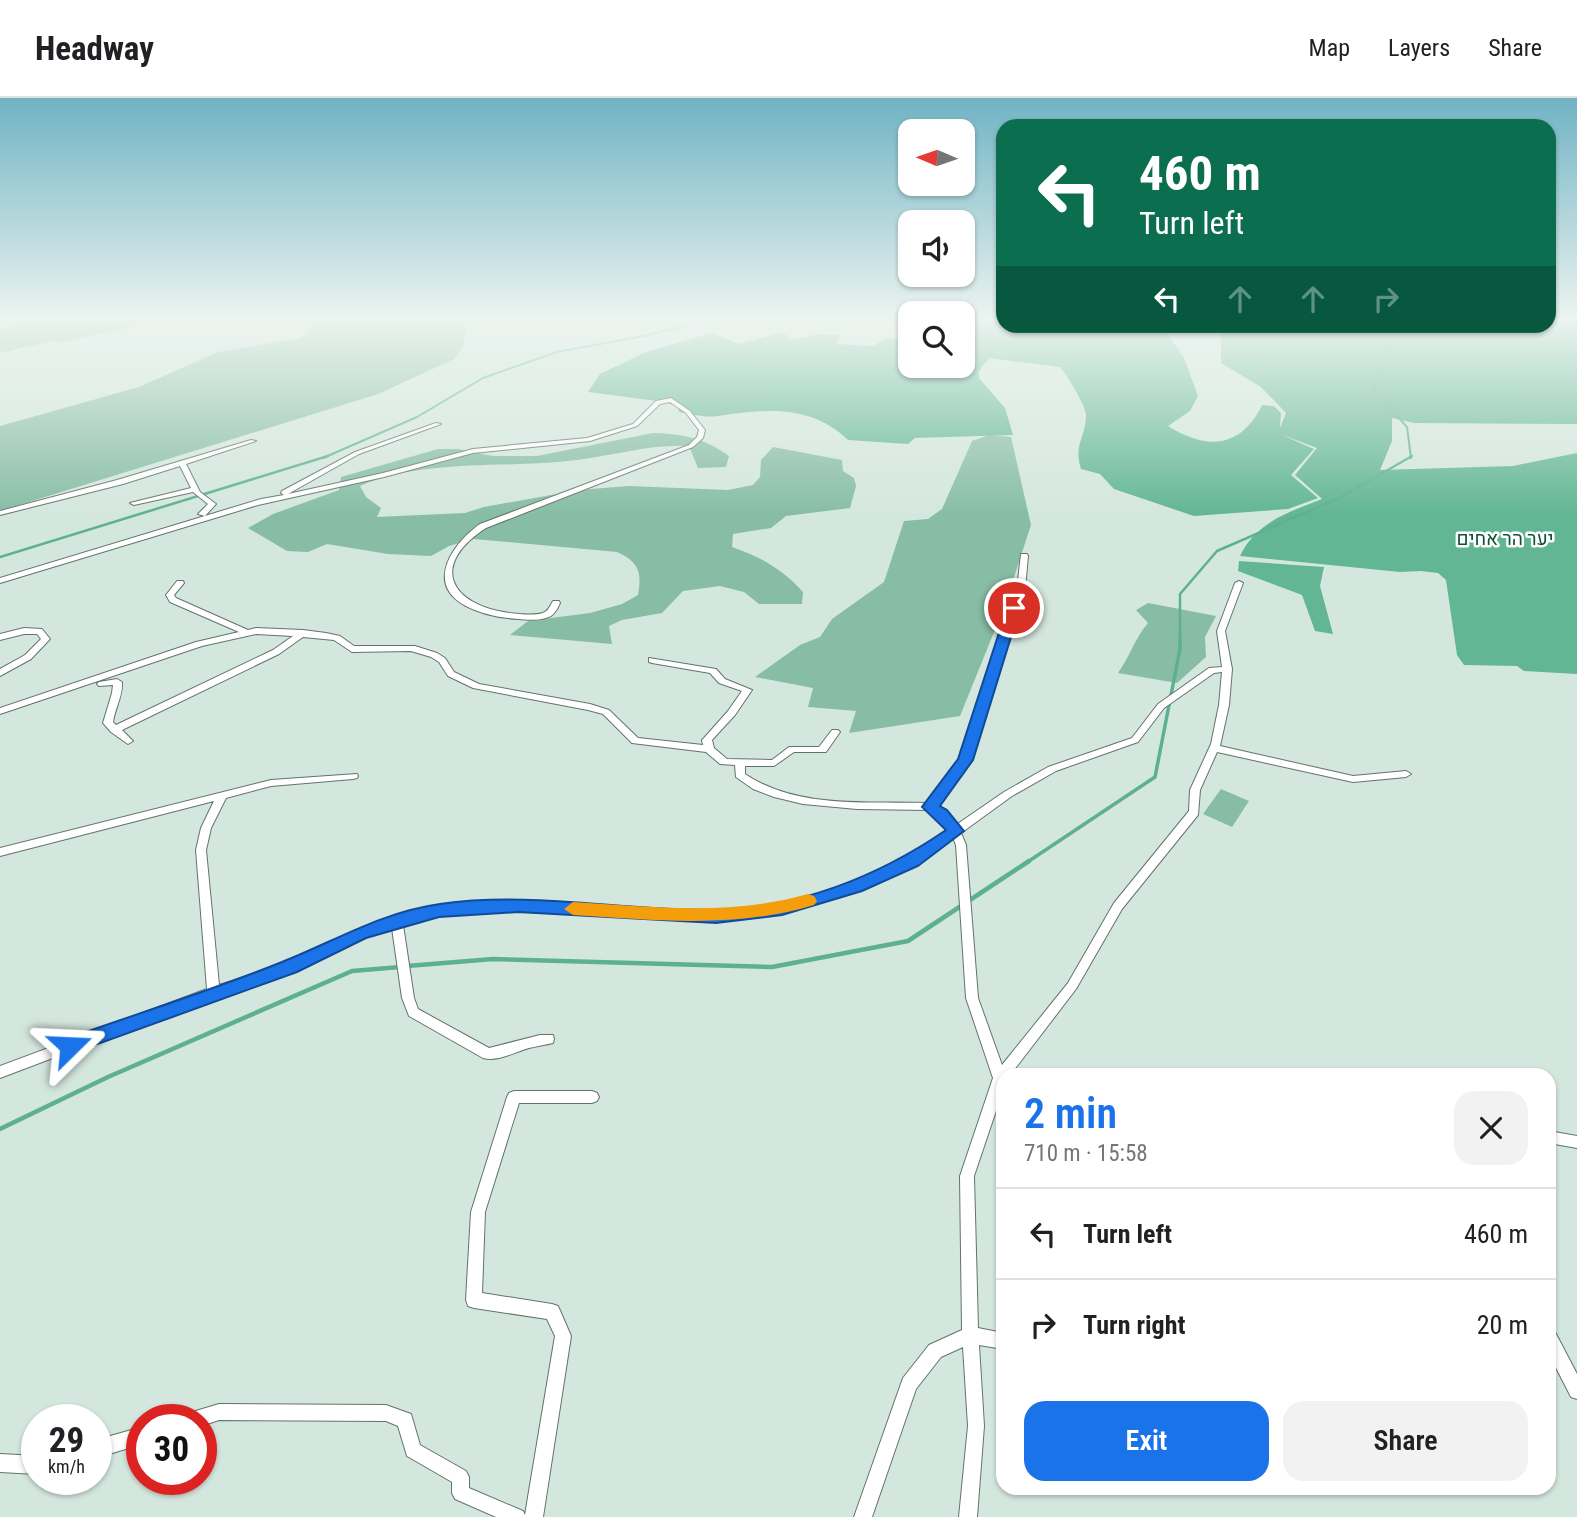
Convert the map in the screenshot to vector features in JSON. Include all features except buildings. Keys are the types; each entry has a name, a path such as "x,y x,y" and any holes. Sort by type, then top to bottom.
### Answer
{"street":[{"path":"0,580 34,573 191,521 474,451 588,440 635,425 658,402 671,400 688,412 702,430 701,438 691,446 483,526 464,539 452,556 449,574 455,591 471,605 506,615 544,615 551,611 556,603"},
{"path":"258,503 279,496 357,453 439,424"},
{"path":"0,513 253,441"},
{"path":"183,463 195,489 212,505 191,521"},
{"path":"134,503 195,489"},
{"path":"930,807 965,760 999,647 1021,589 1024,556"},
{"path":"180,583 169,597 245,632"},
{"path":"1008,1068 1072,986 1118,906 1194,812 1195,790 1214,748 1224,705 1227,669 1221,631 1239,583"},
{"path":"0,637 32,630 39,631 46,639 28,657 0,673"},
{"path":"0,711 187,648 245,632 303,634 337,638 352,649 400,646 422,650 442,660 451,674 475,687 590,706 606,712 635,741 709,749"},
{"path":"114,730 276,652 303,634"},
{"path":"652,660 713,671 722,681 747,690 732,713 711,734 706,743 724,762 740,765 774,763 792,749 822,750 835,733"},
{"path":"0,1072 213,992 290,967 360,933 439,910 518,906 716,916 782,908 856,887 912,862 1008,794 1052,769 1135,740 1161,706 1212,670 1227,669"},
{"path":"21,704 117,682 118,692 108,715 108,723 128,741"},
{"path":"1214,748 1353,779 1406,775"},
{"path":"740,765 740,775 751,786 777,794 810,800 930,807 942,814 956,831 961,845 969,925 972,998 996,1068"},
{"path":"0,852 271,783 353,776"},
{"path":"213,992 201,850 206,828 222,795"},
{"path":"397,921 408,998 413,1012 488,1054 501,1053 533,1040 548,1039"},
{"path":"534,1517 563,1336 552,1312 474,1300 478,1212 514,1097 592,1097"},
{"path":"968,1517 976,1426 970,1335 967,1176 996,1104"},
{"path":"1556,1138 1577,1142"},
{"path":"863,1517 909,1384 934,1351 970,1335 996,1340"},
{"path":"1556,1351 1577,1391"},
{"path":"217,1413 386,1413 405,1420 413,1450 460,1477 461,1493 517,1517"},
{"path":"0,1463 21,1464"}],"green space":[{"path":"148,383 401,383 378,394 0,511 0,426"},
{"name":"יער הר אחים","path":"594,383 984,383 1005,408 1013,435 915,438 908,444 848,440 834,428 803,415 770,411 704,416 679,412 678,407 665,402 588,392"},
{"name":"יער הר אחים","path":"1071,383 1193,383 1198,396 1190,411 1168,426 1182,434 1209,442 1233,437 1244,430 1262,405 1274,406 1281,413 1280,428 1286,413 1255,383 1577,383 1577,424 1414,423 1392,418 1392,441 1380,470 1513,466 1577,453 1577,674 1524,671 1517,666 1464,665 1457,655 1446,580 1438,573 1400,572 1240,556 1264,526 1322,499 1295,475 1317,448 1280,434 1314,449 1291,475 1318,498 1288,509 1194,516 1114,489 1100,474 1081,469 1078,454 1085,411"},
{"path":"653,433 684,436 711,445 729,456 726,467 698,468 689,446 675,446 550,463 411,471 360,486 366,497 381,508 377,517 465,513 484,507 579,490 629,486 728,490 753,485 760,477 761,460 773,447 842,460 843,471 854,478 856,486 850,508 786,516 771,528 733,534 732,547 779,570 803,592 802,604 759,604 744,592 720,586 683,591 662,613 622,620 609,626 612,644 510,635 528,621 590,613 622,604 638,595 637,569 630,560 617,552 474,539 449,546 431,556 388,554 327,544 308,552 287,551 248,528 273,514 339,490 341,477 438,449 458,449 493,456 537,456"},
{"path":"989,435 1011,437 1031,525 1005,605 960,716 849,733 856,711 808,707 813,688 755,677 800,645 820,637 832,619 884,582 904,521 928,519 942,509 972,441"},
{"path":"1239,561 1324,567 1320,586 1333,634 1315,631 1302,595 1238,571"},
{"path":"1148,603 1216,616 1205,637 1206,657 1177,683 1118,673 1148,623 1136,610"},
{"path":"1221,789 1249,801 1232,827 1203,814"}],"waterway":[{"path":"327,456 417,417 474,383"},
{"path":"1376,383 1374,391 1407,427 1411,457"},
{"path":"0,557 327,456"},
{"path":"1029,861 1155,777 1180,649 1180,594 1217,551 1339,498 1411,457"},
{"path":"407,966 493,959 772,967 908,941 1029,861"},
{"path":"0,1129 108,1077 352,971 400,967"}],"slow traffic":[{"path":"573,909 716,916 782,908 808,901"}],"route":[{"path":"70,1046 210,993 290,967 360,933 439,910 518,906 716,916 782,908 856,887 912,862 956,831 942,814 930,807 942,787 965,760 999,647 1014,608"}]}
